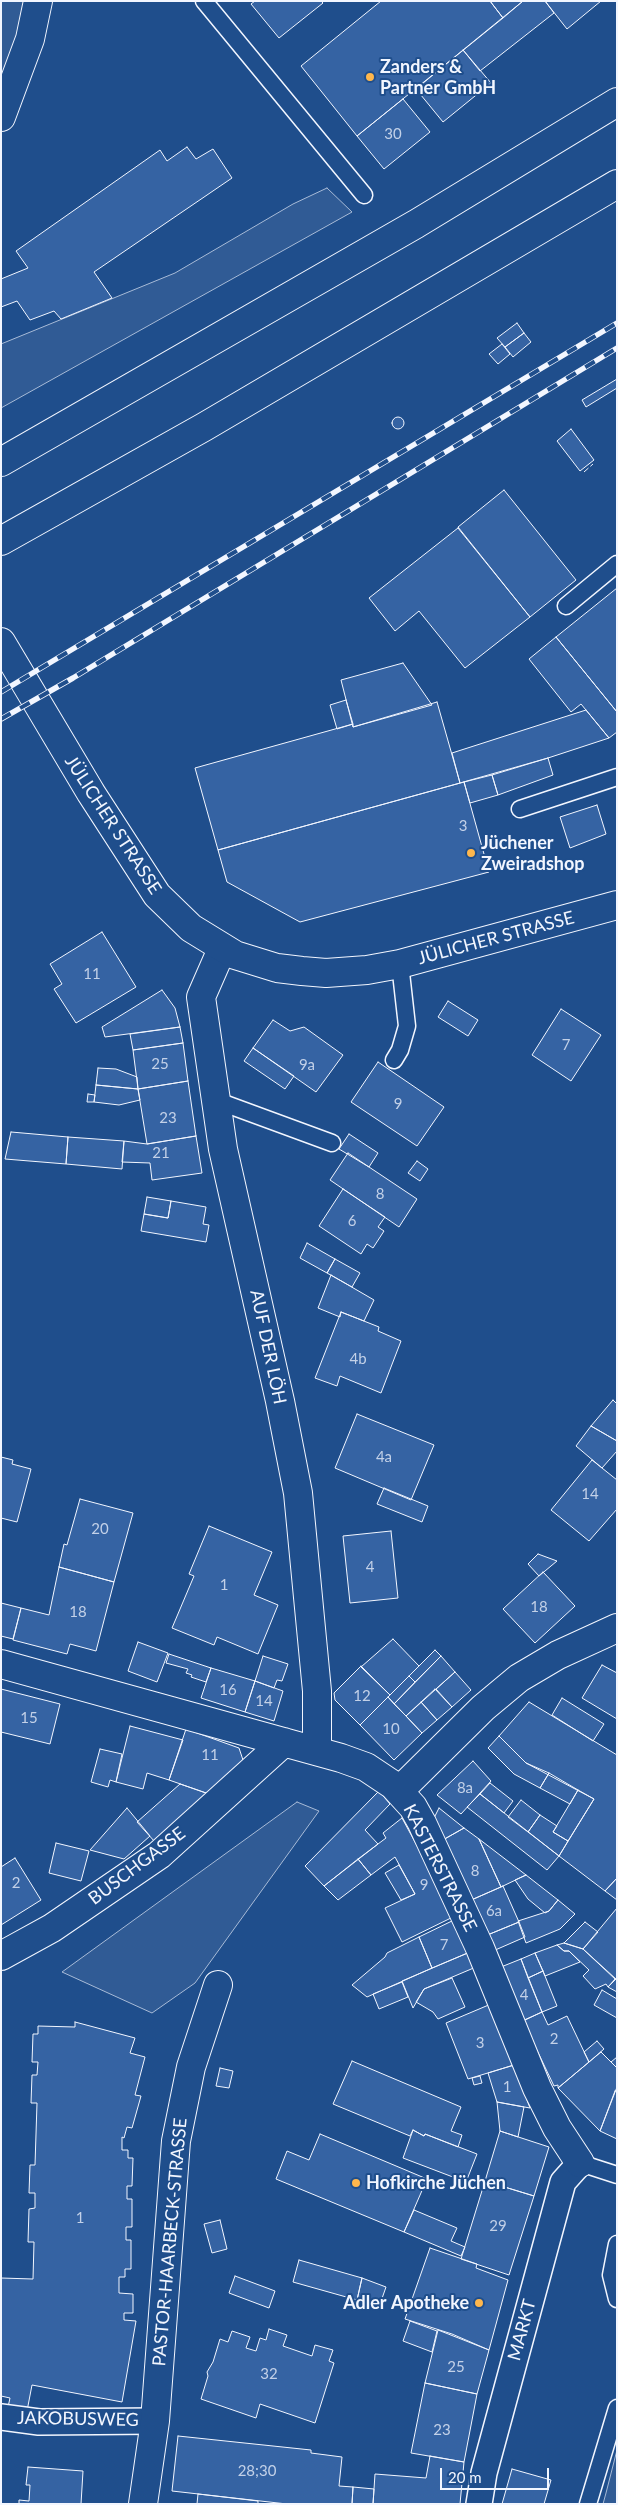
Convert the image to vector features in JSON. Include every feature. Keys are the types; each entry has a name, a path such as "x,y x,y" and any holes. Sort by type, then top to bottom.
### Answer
{"main road":[{"path":"1,117 30,39 38,1"},
{"path":"1,462 400,234 617,102"},
{"path":"5,539 230,412 617,184"},
{"name":"JÜLICHER STRASSE","path":"1,642 91,793 157,895 191,928 222,949 249,960 302,971 347,972 400,964 617,905"},
{"name":"AUF DER LÖH","path":"222,949 201,997 215,1100 232,1192 257,1297 298,1493 317,1691 317,1752"},
{"path":"399,1791 483,1708 519,1678 558,1656 617,1628"},
{"name":"KASTERSTRASSE","path":"1,1664 284,1742 366,1767 399,1791 413,1807 422,1823 480,1948 537,2088 557,2128 580,2163"},
{"name":"BUSCHGASSE","path":"1,1956 52,1928 159,1855 284,1742"},
{"name":"PASTOR-HAARBECK-STRASSE","path":"143,2504 155,2421 176,2141 190,2067 218,1985"}],"street":[{"name":"MARKT","path":"479,2504 484,2473 562,2182 580,2163"},
{"name":"JAKOBUSWEG","path":"1,2417 39,2422 155,2421"}],"lane":[{"path":"204,1 364,195"},
{"path":"566,606 617,564"},
{"path":"520,809 617,777"},
{"path":"394,1060 404,1040 407,1026 400,964"},
{"path":"215,1100 332,1143"},
{"path":"580,2163 617,2175"},
{"path":"617,2244 611,2275 617,2299"},
{"path":"588,2504 617,2408"}],"shaded area":[{"path":"1,1 38,1 1,117"},
{"path":"327,188 352,212 1,408 1,344 175,273 293,204"},
{"path":"297,1802 319,1811 195,1983 152,2013 62,1972"},
{"path":"617,2450 617,2504 603,2504 606,2493"}],"building":[{"path":"255,1 321,1 323,3 279,38 251,4"},
{"name":"Zanders & Partner GmbH","path":"381,1 490,1 503,18 357,136 301,66"},
{"path":"490,1 523,1 503,18"},
{"path":"523,1 545,1 554,13 480,71 463,50"},
{"path":"545,1 601,1 567,29"},
{"path":"463,50 491,83 443,122 416,89"},
{"path":"403,99 430,132 384,169 357,136"},
{"path":"187,147 196,159 213,149 232,178 94,272 112,298 61,319 54,311 30,320 17,301 1,307 1,279 28,268 16,251 160,150 167,161"},
{"path":"517,323 524,333 505,347 497,338"},
{"path":"524,333 531,342 513,357 505,347"},
{"path":"502,344 510,354 498,364 489,354"},
{"path":"617,379 617,388 586,407 582,400"},
{"path":"396,417 400,417 404,423 400,429 396,429 392,425 392,421"},
{"path":"571,429 594,460 580,471 557,441"},
{"path":"504,490 576,580 530,617 458,527"},
{"path":"458,528 530,617 465,668 419,611 395,631 369,598"},
{"path":"617,588 617,712 556,637"},
{"path":"556,637 617,712 617,732 609,738 581,704 571,712 529,659"},
{"path":"403,663 432,705 353,727 341,680"},
{"path":"346,700 353,724 337,729 330,705"},
{"path":"437,702 460,783 218,850 195,768 353,724 353,727"},
{"path":"586,710 609,738 548,758 460,783 452,753"},
{"path":"548,758 553,775 498,795 492,775"},
{"path":"492,775 498,795 470,803 464,782"},
{"path":"464,782 489,872 300,922 227,882 218,850"},
{"path":"597,805 606,834 570,848 560,817"},
{"path":"102,932 136,987 76,1023 54,989 62,984 50,964"},
{"path":"162,990 175,1008 180,1027 105,1037 102,1027"},
{"path":"448,1001 478,1020 468,1036 438,1017"},
{"path":"561,1009 601,1035 571,1081 532,1055"},
{"path":"273,1020 290,1031 304,1027 343,1055 316,1092 253,1048"},
{"path":"180,1027 183,1043 133,1050 130,1034"},
{"path":"183,1043 188,1081 138,1089 133,1050"},
{"path":"253,1048 294,1076 285,1089 244,1061"},
{"path":"378,1062 444,1107 417,1146 351,1102"},
{"path":"98,1068 116,1069 137,1077 138,1089 96,1085"},
{"path":"188,1081 196,1136 147,1144 138,1089"},
{"path":"96,1085 138,1089 140,1100 119,1105 94,1102"},
{"path":"88,1094 95,1095 94,1102 87,1102"},
{"path":"11,1132 68,1137 66,1164 5,1159"},
{"path":"349,1134 378,1153 369,1167 339,1149"},
{"path":"196,1136 202,1173 152,1180 150,1163 122,1162 124,1141 147,1144"},
{"path":"68,1137 124,1141 122,1169 66,1164"},
{"path":"348,1153 417,1199 399,1227 330,1180"},
{"path":"417,1161 428,1169 420,1181 408,1173"},
{"path":"343,1189 385,1217 378,1227 384,1231 373,1248 367,1244 361,1254 319,1226"},
{"path":"147,1197 171,1201 168,1218 144,1214"},
{"path":"171,1201 206,1207 203,1224 209,1225 206,1242 141,1231 144,1214 168,1218"},
{"path":"307,1243 335,1259 327,1273 300,1258"},
{"path":"335,1259 360,1273 352,1287 327,1273"},
{"path":"331,1275 374,1300 364,1321 341,1312 340,1317 318,1308"},
{"path":"341,1312 379,1327 378,1331 401,1341 381,1393 340,1376 337,1386 315,1378"},
{"path":"613,1400 617,1404 617,1441 591,1426"},
{"path":"357,1414 434,1445 411,1500 335,1468"},
{"path":"591,1426 617,1441 617,1451 602,1468 576,1446"},
{"path":"1,1457 13,1460 12,1464 31,1469 17,1522 1,1518"},
{"path":"592,1460 617,1480 617,1509 589,1541 551,1510"},
{"path":"384,1488 428,1506 422,1522 377,1504"},
{"path":"80,1499 133,1513 114,1582 59,1567 64,1544 67,1545"},
{"path":"209,1526 272,1552 254,1595 278,1605 258,1654 217,1637 214,1645 172,1628 194,1576 189,1574"},
{"path":"391,1531 398,1598 350,1603 343,1536"},
{"path":"538,1554 557,1561 539,1576 528,1564"},
{"path":"59,1567 114,1582 96,1651 70,1644 67,1654 13,1640 21,1608 49,1615"},
{"path":"543,1572 575,1606 535,1643 503,1609"},
{"path":"1,1603 21,1608 13,1639 1,1636"},
{"path":"393,1639 419,1666 390,1695 361,1667"},
{"path":"138,1642 168,1653 157,1682 128,1671"},
{"path":"435,1650 441,1656 415,1682 409,1676"},
{"path":"169,1654 211,1668 206,1682 191,1677 192,1675 186,1673 188,1669 166,1663"},
{"path":"263,1656 288,1664 282,1681 277,1680 274,1688 255,1681"},
{"path":"441,1656 455,1672 406,1716 394,1704"},
{"path":"602,1665 617,1673 617,1719 582,1698"},
{"path":"361,1666 390,1695 360,1725 335,1700 334,1693"},
{"path":"211,1668 255,1681 245,1712 201,1698"},
{"path":"455,1672 471,1690 452,1707 436,1689"},
{"path":"409,1676 415,1682 394,1704 388,1697"},
{"path":"255,1681 283,1691 274,1721 245,1712"},
{"path":"1,1689 60,1704 50,1744 1,1732"},
{"path":"435,1689 452,1707 437,1720 421,1702"},
{"path":"388,1697 422,1733 394,1760 360,1725"},
{"path":"562,1698 604,1724 593,1741 552,1715"},
{"path":"421,1702 437,1720 422,1733 406,1716"},
{"path":"529,1702 617,1755 617,1878 605,1891 559,1856 594,1799 526,1763 499,1736"},
{"path":"130,1726 183,1740 169,1780 147,1773 143,1789 116,1782"},
{"path":"186,1729 239,1748 244,1763 209,1794 169,1780"},
{"path":"499,1736 526,1763 549,1773 540,1788 514,1774 488,1748"},
{"path":"100,1749 122,1754 116,1782 110,1780 108,1787 91,1782"},
{"path":"473,1761 491,1781 461,1814 437,1795"},
{"path":"549,1773 578,1790 570,1804 540,1788"},
{"path":"490,1783 513,1801 504,1813 480,1794"},
{"path":"180,1784 209,1794 155,1842 137,1822"},
{"path":"578,1790 594,1799 568,1841 553,1832"},
{"path":"379,1791 390,1804 365,1830 378,1844 324,1886 305,1866"},
{"path":"480,1794 559,1856 547,1870 467,1807"},
{"path":"521,1800 540,1815 528,1832 508,1817"},
{"path":"127,1808 150,1836 124,1859 90,1850"},
{"path":"439,1808 464,1828 441,1841 433,1820"},
{"path":"540,1815 557,1826 553,1832 568,1841 559,1856 528,1832"},
{"path":"402,1818 455,1916 402,1942 385,1908 415,1894 395,1857 371,1875 358,1859 386,1838 383,1833"},
{"path":"464,1828 479,1839 501,1887 469,1901 441,1841"},
{"path":"479,1839 526,1875 501,1887"},
{"path":"56,1843 89,1851 81,1881 49,1873"},
{"path":"15,1858 41,1900 1,1925 1,1867"},
{"path":"358,1859 371,1875 338,1900 324,1886"},
{"path":"399,1865 415,1894 401,1900 385,1873"},
{"path":"526,1875 558,1900 549,1911 545,1913 528,1899 515,1880"},
{"path":"617,1878 617,1900 605,1891"},
{"path":"503,1886 519,1922 485,1936 469,1901"},
{"path":"558,1900 575,1914 560,1929 526,1943 518,1921 549,1911"},
{"path":"617,1908 617,1978 616,1979 583,1949"},
{"path":"456,1919 470,1952 432,1968 419,1937"},
{"path":"519,1922 525,1937 493,1951 485,1936"},
{"path":"585,1922 598,1932 583,1949 564,1943"},
{"path":"419,1937 432,1968 367,1997 352,1985 385,1957 387,1953"},
{"path":"564,1943 583,1949 615,1979 608,1987 606,1984 595,1989 583,1976 589,1970 569,1951 564,1951 557,1945"},
{"path":"557,1945 564,1951 569,1951 580,1962 545,1976 535,1953"},
{"path":"470,1952 476,1967 424,1989 413,2008 402,1981"},
{"path":"535,1953 543,1971 528,1978 521,1959"},
{"path":"521,1959 542,2012 522,2021 501,1967"},
{"path":"543,1971 557,2006 542,2012 528,1978"},
{"path":"452,1978 465,2007 438,2019 433,2012 416,2002 424,1989"},
{"path":"617,1978 617,1992 608,1987"},
{"path":"402,1982 408,1997 379,2009 373,1994"},
{"path":"602,1990 617,1999 617,2018 594,2005"},
{"path":"491,2004 514,2065 468,2079 446,2023"},
{"path":"542,2012 548,2025 567,2016 589,2062 558,2088 558,2085 554,2086 523,2021"},
{"path":"75,2022 135,2038 130,2053 145,2057 135,2095 141,2096 132,2128 127,2127 124,2138 122,2137 122,2150 128,2150 128,2158 133,2158 132,2186 127,2186 127,2199 132,2199 132,2227 126,2227 126,2240 131,2240 131,2269 125,2269 125,2277 119,2277 119,2293 133,2294 133,2313 124,2313 124,2320 136,2321 122,2402 32,2385 27,2411 8,2407 10,2398 1,2396 1,2278 33,2279 34,2242 28,2242 29,2209 35,2208 35,2193 29,2193 30,2165 35,2165 37,2103 31,2103 32,2075 37,2075 38,2062 32,2062 33,2034 38,2034 38,2026 75,2027"},
{"path":"597,2041 604,2049 589,2062 584,2052"},
{"path":"601,2052 617,2068 617,2087 600,2131 558,2088"},
{"path":"617,2057 617,2068 611,2062"},
{"path":"352,2061 461,2107 451,2131 462,2135 458,2147 425,2134 424,2136 413,2130 410,2136 333,2104"},
{"path":"514,2065 530,2108 497,2102 488,2073"},
{"path":"220,2068 233,2071 229,2088 216,2086"},
{"path":"480,2076 482,2083 474,2085 472,2078"},
{"path":"615,2091 617,2091 617,2139 600,2131"},
{"path":"497,2102 524,2107 518,2137 500,2131"},
{"path":"413,2130 424,2136 425,2134 477,2154 466,2182 403,2158"},
{"path":"500,2131 549,2147 534,2196 485,2181"},
{"name":"Hofkirche Jüchen","path":"320,2134 427,2179 404,2232 276,2179 287,2151 309,2160"},
{"path":"485,2181 534,2196 509,2275 461,2259"},
{"path":"414,2210 457,2228 451,2241 465,2247 461,2256 404,2232"},
{"path":"220,2220 227,2249 212,2253 204,2224"},
{"path":"430,2248 477,2264 476,2268 508,2280 489,2350 452,2334 405,2319"},
{"path":"299,2260 362,2278 357,2300 293,2282"},
{"path":"235,2276 275,2291 269,2308 229,2293"},
{"path":"362,2278 386,2287 379,2307 357,2300"},
{"path":"410,2321 437,2331 432,2352 403,2341"},
{"path":"269,2329 287,2335 283,2346 312,2356 315,2345 333,2350 329,2361 334,2363 315,2423 260,2404 256,2418 201,2399 208,2376 207,2372 213,2362 220,2339 228,2342 232,2331 250,2337 246,2348 256,2351 260,2338 266,2340"},
{"path":"438,2330 489,2350 477,2394 425,2383"},
{"path":"425,2383 477,2394 464,2462 411,2453"},
{"path":"178,2436 311,2450 311,2453 342,2457 339,2486 353,2487 352,2504 287,2504 172,2491"},
{"path":"430,2456 464,2462 460,2504 373,2504 375,2474 426,2478"},
{"path":"28,2467 83,2471 81,2504 19,2504 19,2500 29,2501 30,2485 26,2485"},
{"path":"512,2469 551,2480 544,2504 502,2504"},
{"path":"353,2487 374,2489 373,2504 352,2504"},
{"path":"198,2494 258,2501 258,2504 197,2504"}],"railway":[{"path":"1,692 617,323"},
{"path":"1,719 73,678 617,348"}],"fence":[{"path":"584,472 593,464"}],"place":[{"name":"Zanders & Partner GmbH","path":"370,77"},
{"name":"Jüchener Zweiradshop","path":"471,853"},
{"name":"Hofkirche Jüchen","path":"356,2183"},
{"name":"Adler Apotheke","path":"479,2303"}]}
